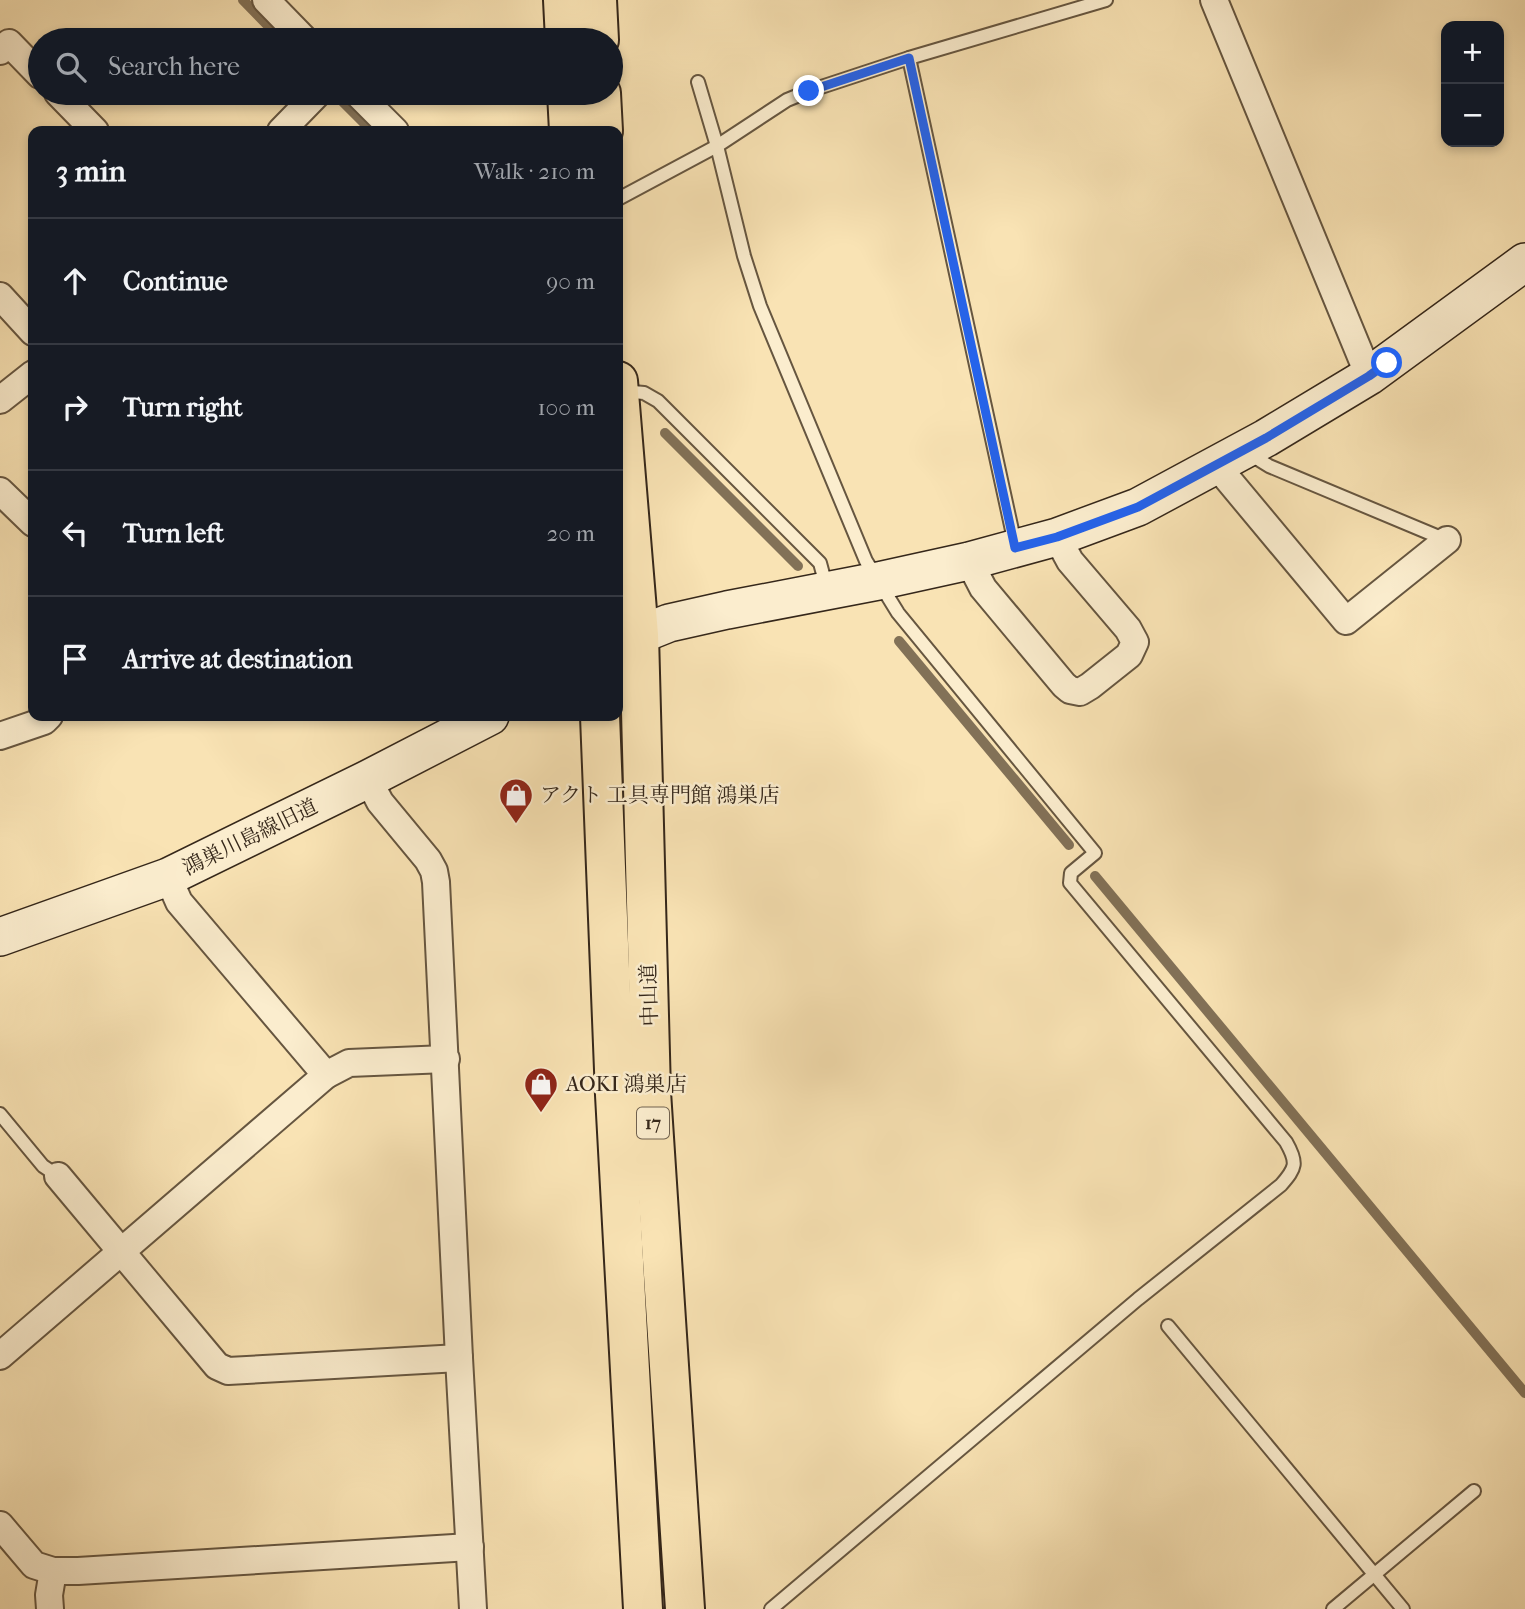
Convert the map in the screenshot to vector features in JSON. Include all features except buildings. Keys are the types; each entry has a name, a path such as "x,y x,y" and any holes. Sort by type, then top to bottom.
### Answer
{"highway":[{"path":"563,0 564,28"},
{"path":"597,0 598,28"},
{"path":"568,105 569,126"},
{"path":"602,105 603,126"},
{"name":"中山道","path":"623,502 651,1092 685,1609"},
{"name":"中山道","path":"600,721 615,1095 643,1609"}],"street":[{"path":"266,0 293,28"},
{"path":"1214,0 1369,376"},
{"path":"0,51 9,43 28,63"},
{"path":"70,105 90,126"},
{"path":"286,126 306,105"},
{"path":"369,105 390,126"},
{"path":"628,641 669,623 969,561 1057,537 1138,507 1229,458 1369,376 1525,262"},
{"path":"0,296 28,327"},
{"path":"0,400 28,378"},
{"path":"1229,458 1346,621 1447,540"},
{"path":"0,491 28,518"},
{"path":"969,561 983,588 1064,685 1070,690 1080,692 1129,655 1135,642 1128,629 1069,561 1057,537"},
{"path":"0,736 41,721"},
{"name":"鴻巣川島線旧道","path":"0,937 168,877 480,721"},
{"path":"368,779 380,802 428,860 436,882 473,1609"},
{"path":"168,877 179,902 327,1075"},
{"path":"0,1356 327,1075 349,1063 446,1059"},
{"path":"58,1176 217,1366 228,1371 459,1359"},
{"path":"0,1525 34,1565 53,1571 78,1572 470,1547"},
{"path":"50,1609 53,1571"}],"lane":[{"path":"623,196 717,146 787,100 809,91 909,58 1107,0"},
{"path":"909,58 1015,548"},
{"path":"698,82 760,306 866,561 877,581 898,613 1095,853 1072,873 1070,883 1286,1142 1295,1166 1281,1185 1138,1299 771,1609"},
{"path":"623,391 644,393 658,401 820,563 828,591"},
{"path":"1229,458 1269,466 1447,540"},
{"path":"0,1114 43,1166 58,1176"},
{"path":"1168,1326 1403,1609"},
{"path":"1333,1609 1474,1491"}],"waterway":[{"path":"243,0 270,28"},
{"path":"346,105 367,126"},
{"path":"665,433 798,566"},
{"path":"899,641 1069,845"},
{"path":"1095,876 1525,1393"}],"place":[{"name":"アクト 工具専門館 鴻巣店","path":"516,825"},
{"name":"AOKI 鴻巣店","path":"541,1114"}],"route":[{"path":"809,91 909,58 1015,548 1057,537 1138,507 1266,438 1387,363"}]}
